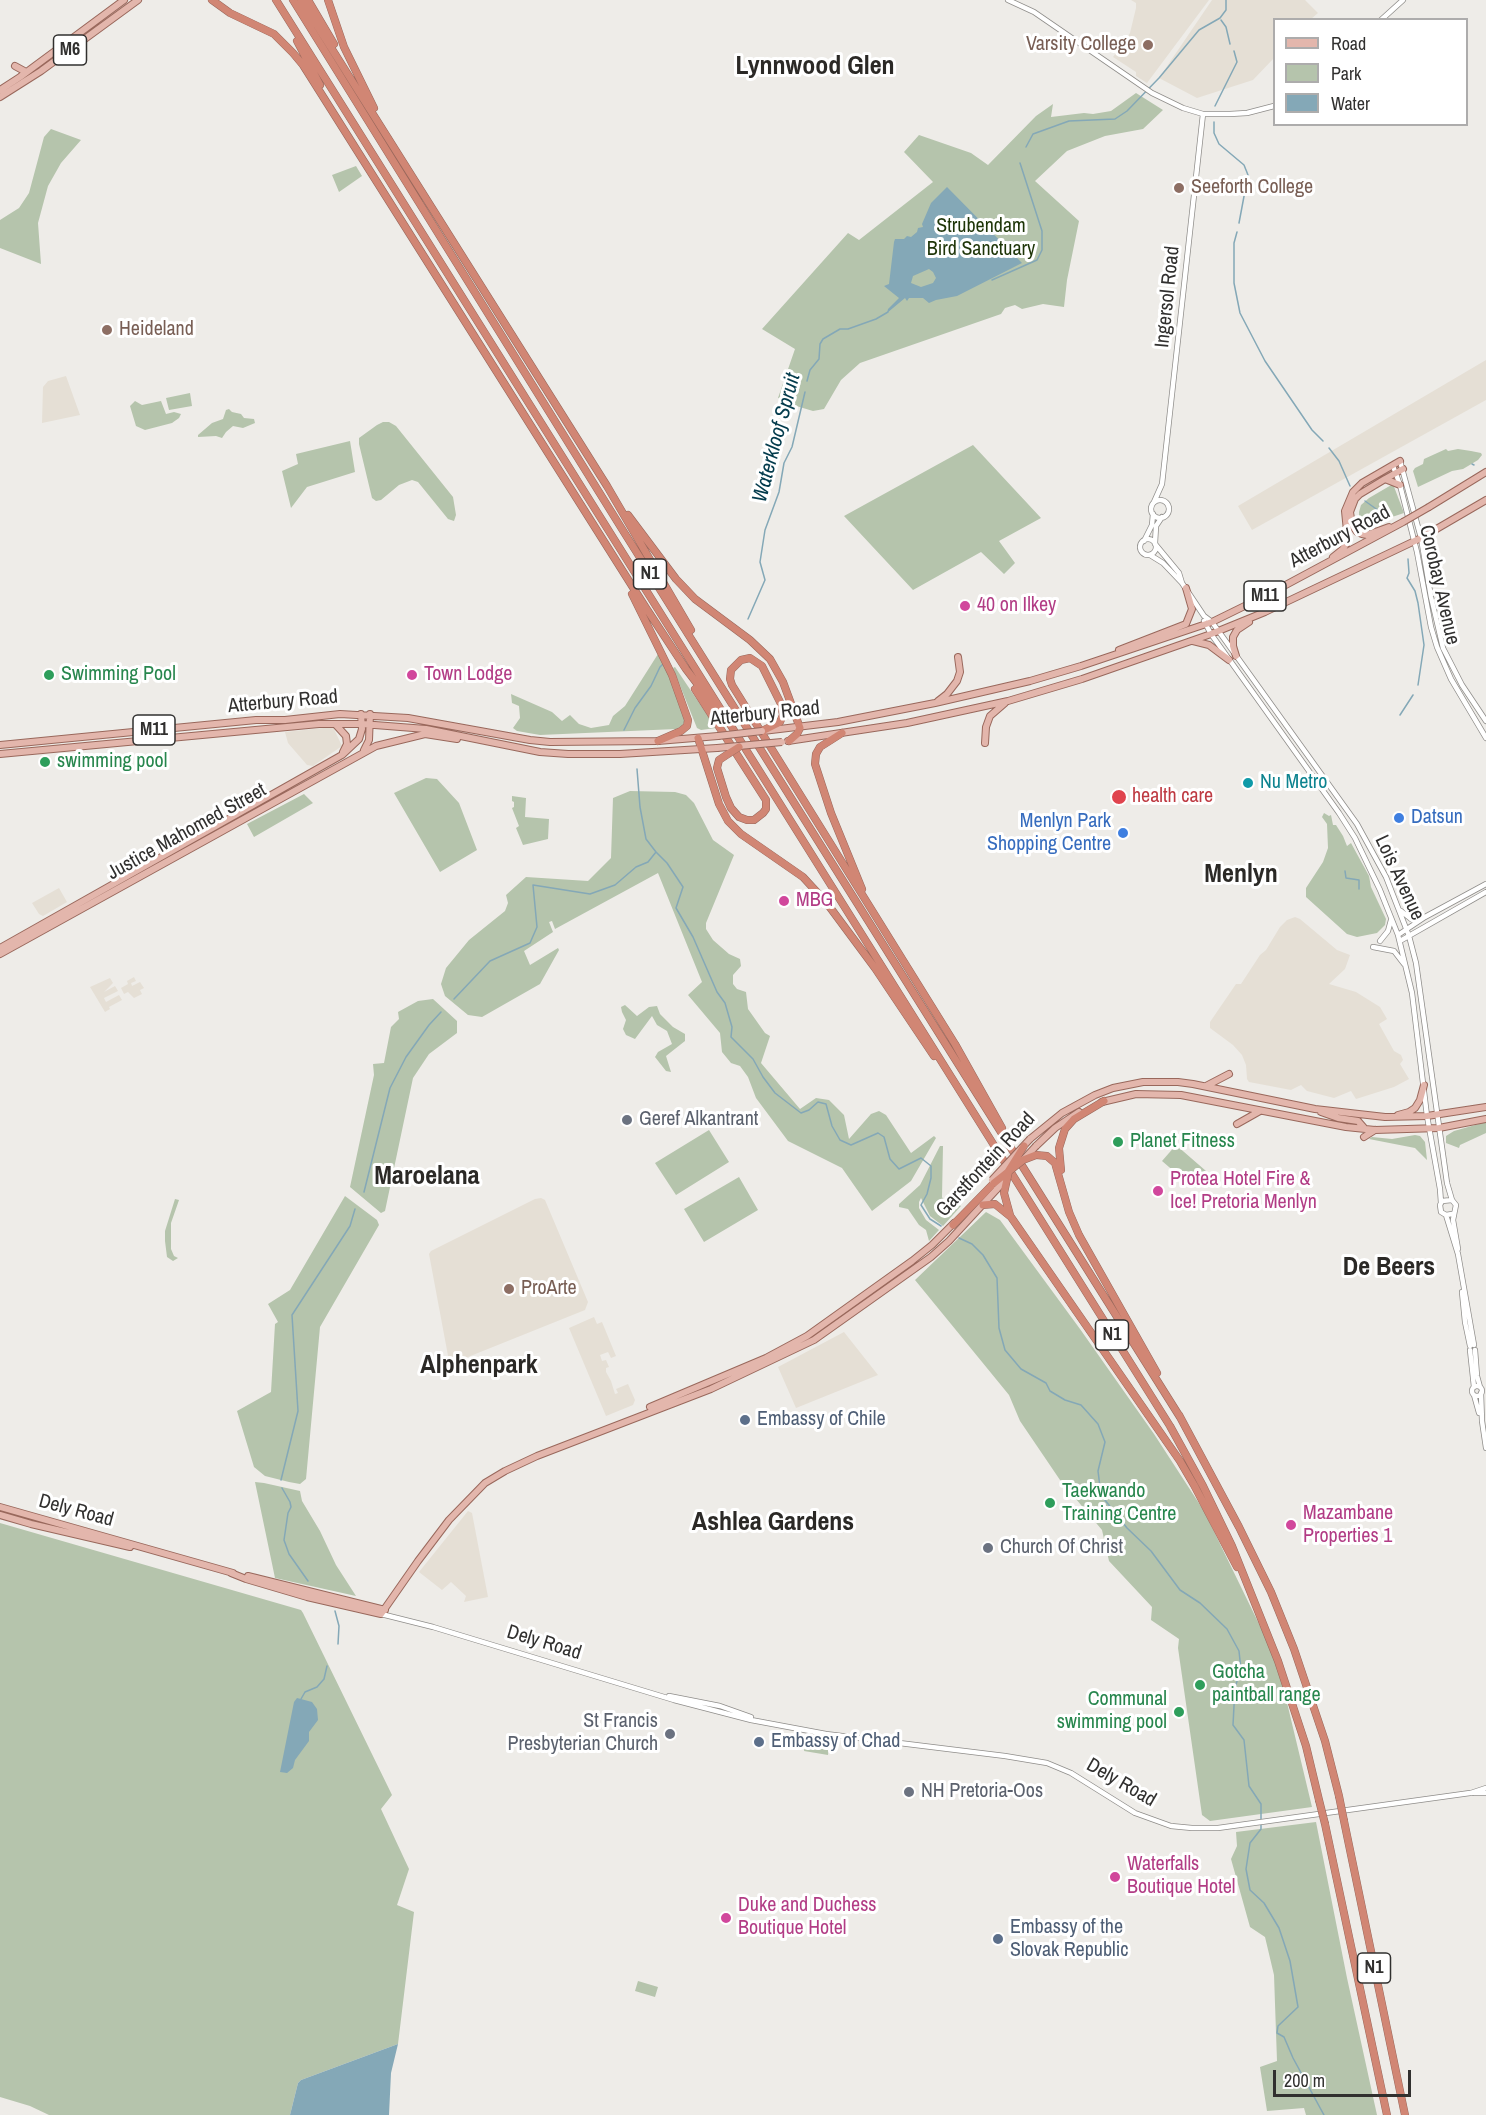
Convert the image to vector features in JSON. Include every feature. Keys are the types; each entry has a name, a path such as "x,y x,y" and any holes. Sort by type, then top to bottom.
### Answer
{"highway":[{"path":"212,0 230,13 266,29 294,53 652,617 698,686 730,723"},
{"path":"276,0 346,135"},
{"name":"N1","path":"276,0 1170,1426 1203,1486 1227,1536 1278,1661 1306,1746 1387,2115"},
{"name":"N1","path":"293,0 1180,1417 1239,1527 1294,1649 1324,1742 1339,1796 1405,2115"},
{"path":"301,0 607,486 716,679"},
{"path":"308,0 366,103"},
{"path":"328,0 344,47 354,68 411,173"},
{"path":"607,486 690,595 750,640 770,659 783,682 800,728 797,734 785,742"},
{"path":"612,554 664,658 687,714 688,720 685,728 658,741"},
{"path":"652,617 675,659 762,792 766,800 766,809 754,820 739,817 731,808 717,768 719,760 728,754 739,747"},
{"path":"762,731 777,727 782,719 783,711 765,670 755,660 750,658 741,660 731,670 732,685 980,1086 1000,1123 1009,1146"},
{"path":"842,734 820,747 816,754 815,764 841,840 872,908"},
{"path":"698,738 719,804 728,821 741,834 797,873 826,903 875,968 925,1045 949,1073"},
{"path":"1066,1199 1059,1148 1063,1133 1074,1119 1104,1101"},
{"path":"997,1186 1024,1146"},
{"path":"953,1225 1006,1179 1009,1170 1023,1160 1036,1155 1047,1156 1055,1163 1079,1235 1180,1417"},
{"path":"997,1186 1011,1217 1180,1461 1256,1606"},
{"path":"983,1205 995,1204 1011,1217"}],"main road":[{"name":"M6","path":"0,97 124,0"},
{"name":"M6","path":"22,78 42,71 138,0"},
{"path":"0,90 22,78 15,66"},
{"path":"1400,461 1385,479 1355,499 1350,512 1352,525 1357,532 1367,535 1403,522"},
{"path":"1318,568 1342,549 1348,541 1345,511 1353,492 1362,483 1394,469 1402,469"},
{"name":"Atterbury Road","path":"777,727 800,728 935,703 1030,681 1208,623 1403,522 1486,472"},
{"path":"1385,479 1400,485"},
{"name":"Atterbury Road","path":"0,754 245,731 362,723 426,729 540,752 587,755 739,747 907,723 1008,701 1082,679 1211,634 1265,612 1418,540 1486,500"},
{"path":"1103,659 1111,652 1186,624 1192,609 1184,585"},
{"path":"1236,656 1232,640 1234,633 1265,612"},
{"path":"1191,640 1209,645 1229,660"},
{"path":"935,703 957,681 960,672 958,657"},
{"path":"985,742 986,727 990,716 999,706 1008,701"},
{"name":"Atterbury Road","path":"0,745 340,714 370,714 430,721 530,740 569,742 658,741 762,731"},
{"path":"362,714 362,723"},
{"path":"362,753 369,740 370,714"},
{"name":"Justice Mahomed Street","path":"0,948 342,755 357,742 361,735 362,723"},
{"path":"336,724 346,736 342,755"},
{"name":"Justice Mahomed Street","path":"0,954 376,746 425,734 487,741"},
{"path":"1206,1086 1229,1074"},
{"name":"Garstfontein Road","path":"383,1612 431,1542 475,1492 505,1471 589,1435 711,1389 814,1340 931,1257 983,1205 1030,1140 1062,1113 1095,1095 1133,1084 1165,1081 1206,1086 1315,1109 1385,1117 1427,1116 1486,1107"},
{"path":"1385,1117 1404,1113 1414,1108 1420,1100 1424,1085"},
{"name":"Garstfontein Road","path":"1006,1179 1036,1146 1070,1117 1104,1101 1136,1094 1181,1095 1375,1130 1429,1129 1486,1119"},
{"path":"1315,1109 1338,1118 1358,1121 1365,1129"},
{"path":"1237,1124 1261,1111"},
{"path":"1364,1137 1375,1130"},
{"name":"Garstfontein Road","path":"589,1435 614,1422 765,1358 807,1336 912,1261 953,1225"},
{"name":"Dely Road","path":"0,1507 34,1519 142,1548"},
{"name":"Dely Road","path":"0,1515 329,1595 383,1612"},
{"path":"34,1519 65,1532"},
{"name":"Dely Road","path":"231,1573 307,1597 383,1612"},
{"path":"294,1587 307,1597 329,1595"}],"street":[{"path":"1008,0 1035,12 1144,88 1183,108 1203,114 1243,114 1273,106"},
{"path":"1383,18 1403,0"},
{"name":"Ingersol Road","path":"1150,555 1155,551 1156,526 1168,512 1162,484 1203,114"},
{"name":"Corobay Avenue","path":"1400,461 1443,648 1460,682 1486,722"},
{"name":"Corobay Avenue","path":"1394,469 1418,540 1437,647 1451,679 1486,738"},
{"name":"Ingersol Road","path":"1144,541 1152,525 1151,507 1162,484"},
{"path":"1154,502 1165,501"},
{"path":"1153,514 1162,517"},
{"path":"1150,555 1143,554 1140,549 1141,544 1151,540 1155,543"},
{"name":"Lois Avenue","path":"1155,543 1174,566 1208,623 1211,634 1355,838 1392,918 1408,971 1441,1203"},
{"name":"Lois Avenue","path":"1150,555 1162,563 1184,585"},
{"name":"Lois Avenue","path":"1208,623 1218,631 1357,824 1386,877 1408,933 1421,992 1447,1183 1452,1200"},
{"path":"1274,723 1281,718"},
{"path":"1400,941 1425,917 1486,884"},
{"path":"1398,935 1408,933 1486,892"},
{"path":"1398,907 1411,919 1425,917"},
{"path":"1380,941 1388,931 1392,918"},
{"path":"1373,947 1394,951 1408,971"},
{"path":"1454,1236 1446,1215 1440,1210 1441,1203 1447,1199 1452,1200 1456,1208 1452,1214 1454,1236 1463,1288 1465,1322 1472,1348 1477,1387 1481,1393 1486,1448"},
{"path":"1446,1215 1452,1214"},
{"path":"1477,1387 1472,1392 1482,1421"},
{"path":"1474,1395 1478,1396 1481,1393"},
{"name":"Dely Road","path":"383,1612 663,1695 726,1708 758,1721 826,1734 1047,1763 1071,1773 1135,1813 1171,1826 1204,1829 1470,1793"}],"shaded area":[{"name":"Varsity College","path":"1131,0 1209,0 1147,83 1136,76 1136,72 1113,57 1130,33 1136,8 1136,3"},
{"path":"1212,0 1305,0 1318,13 1312,18 1273,18 1273,59 1253,80 1197,98 1159,78"},
{"path":"1486,360 1486,400 1252,530 1238,506"},
{"path":"66,376 80,415 42,423 43,387 48,381"},
{"path":"333,727 342,746 313,766 307,765 288,743 285,732"},
{"path":"59,888 67,902 43,916 39,914 32,903"},
{"path":"1295,917 1337,950 1350,955 1345,969 1329,984 1356,992 1380,1007 1387,1019 1379,1024 1394,1051 1401,1055 1403,1060 1400,1064 1409,1079 1394,1087 1356,1099 1351,1091 1334,1098 1307,1091 1301,1085 1291,1090 1249,1082 1242,1055 1233,1045 1210,1028 1210,1022 1236,984 1241,984 1280,927 1287,920"},
{"path":"134,977 136,981 131,983 132,986 140,982 144,988 140,990 142,994 134,998 128,992 124,994 121,988"},
{"path":"110,978 113,983 104,992 115,986 118,991 104,998 106,1002 119,995 122,1000 105,1012 90,987"},
{"name":"ProArte","path":"541,1198 545,1200 588,1302 585,1310 453,1363 449,1361 429,1254"},
{"path":"594,1317 597,1324 602,1322 616,1356 611,1358 608,1352 600,1355 602,1361 606,1360 609,1367 606,1368 606,1372 615,1394 618,1393 616,1389 628,1384 635,1400 633,1405 606,1416 569,1328"},
{"path":"844,1332 878,1375 796,1408 778,1367"},
{"path":"468,1511 472,1513 488,1597 464,1602 466,1596 451,1582 442,1590 419,1572"}],"green space":[{"name":"Strubendam Bird Sanctuary","path":"1136,93 1163,110 1143,129 1105,136 1067,151 1035,181 1079,221 1064,307 1043,304 1022,309 1015,305 1005,308 1001,314 860,363 841,380 824,409 813,411 783,402 784,399 778,398 795,349 762,329 848,233 859,240 933,182 904,152 919,135 971,153 988,165 1036,116 1053,104 1051,117 1093,114 1111,111"},
{"path":"51,129 81,140 61,163 48,186 38,223 41,264 0,248 0,220 19,208 29,193 44,137"},
{"path":"356,166 362,176 339,192 332,175"},
{"path":"190,393 192,406 169,410 166,398"},
{"path":"135,401 142,405 161,401 166,414 174,412 181,414 172,423 145,430 136,426 130,406"},
{"path":"226,410 241,414 244,418 254,419 255,423 243,428 233,426 222,438 198,437 212,423 223,419"},
{"path":"383,422 396,426 453,497 456,515 454,521 448,519 418,482 412,480 399,485 381,500 376,501 372,498 359,438"},
{"path":"350,441 355,472 307,487 291,508 282,471 298,464 296,454"},
{"path":"973,445 1041,518 999,541 1015,563 1004,574 981,552 913,590 844,516"},
{"path":"1446,449 1448,451 1458,449 1471,451 1482,455 1463,469 1452,471 1418,487 1413,471 1415,468 1423,464 1424,459"},
{"path":"1393,484 1404,513 1368,525 1361,524 1359,512 1361,505"},
{"path":"658,654 665,664 685,720 682,726 676,729 540,735 517,731 513,728 520,718 519,706 512,703 511,694 552,712 562,721 570,715 579,724 591,728 609,725 613,716 625,706"},
{"path":"675,667 716,728 701,730 697,728 673,668"},
{"path":"426,778 437,779 459,803 477,850 440,872 394,793"},
{"path":"630,791 675,792 686,795 694,803 713,840 734,855 706,923 706,929 713,940 729,954 740,959 741,966 733,975 733,984 737,989 746,992 748,1009 765,1033 770,1036 761,1063 800,1109 816,1098 829,1100 844,1115 849,1139 871,1114 879,1111 886,1115 911,1153 934,1136 936,1138 911,1181 872,1211 842,1168 788,1141 756,1098 748,1077 740,1066 731,1063 722,1052 720,1033 688,995 702,982 658,873 555,929 552,921 549,922 553,932 524,951 530,965 558,948 559,950 540,984 482,1017 468,1015 445,996 441,984 446,968 469,940 505,911 508,903 506,895 526,877 588,881 611,858 613,798"},
{"path":"304,794 313,803 254,837 247,824"},
{"path":"512,796 526,798 525,817 549,819 548,839 523,845 516,828 519,826 512,808 514,802"},
{"path":"1324,813 1331,815 1333,825 1336,825 1347,846 1351,843 1369,876 1371,887 1386,919 1385,925 1377,933 1357,937 1347,934 1306,897 1306,888 1323,862 1328,848 1327,824 1322,817"},
{"path":"433,999 457,1021 457,1033 429,1054 413,1078 385,1211 381,1213 350,1187 374,1075 373,1064 384,1063 391,1027 399,1019 398,1012 418,1001"},
{"path":"625,1005 637,1016 649,1007 657,1006 660,1014 673,1027 685,1034 685,1041 666,1056 671,1072 666,1071 655,1057 658,1052 672,1044 667,1031 657,1025 652,1016 635,1039 626,1035 623,1029 626,1020 621,1007"},
{"path":"1486,1122 1486,1133 1460,1145 1459,1148 1446,1143 1446,1136 1454,1131"},
{"path":"709,1130 729,1162 676,1195 655,1163"},
{"path":"1420,1136 1425,1142 1427,1160 1415,1148 1369,1139 1372,1137 1392,1139"},
{"path":"1176,1145 1206,1171 1190,1185 1162,1161"},
{"path":"940,1146 943,1146 942,1197 947,1207 957,1204 961,1206 943,1226 930,1216 921,1198 919,1208 926,1220 939,1230 929,1241 926,1230 919,1225 908,1209 899,1207 899,1204 920,1185"},
{"path":"739,1177 758,1210 704,1242 684,1209"},
{"path":"345,1196 377,1220 379,1225 320,1327 306,1479 300,1484 265,1476 254,1467 237,1411 271,1392 275,1324 278,1322 268,1304 290,1290"},
{"path":"175,1199 179,1200 171,1223 171,1249 174,1256 178,1258 173,1261 167,1257 165,1231"},
{"path":"986,1212 1000,1220 1080,1329 1154,1434 1204,1511 1277,1661 1312,1807 1210,1821 1202,1815 1178,1648 1179,1639 1151,1620 1152,1607 1109,1561 1102,1530 1060,1480 1020,1421 1009,1395 915,1280"},
{"path":"255,1482 300,1491 302,1501 320,1531 336,1565 356,1596 275,1578"},
{"path":"0,1523 301,1610 303,1613 392,1795 381,1809 409,1869 397,1905 414,1912 398,2044 301,2080 298,2083 290,2115 49,2115 30,2106 0,2097"},
{"path":"806,1740 829,1744 828,1755 804,1751"},
{"path":"1316,1822 1377,2115 1306,2115 1304,2108 1267,2111 1260,2067 1277,2061 1274,1975 1265,1937 1250,1927 1231,1859 1237,1846 1236,1832"},
{"path":"638,1981 658,1987 655,1997 635,1991"}],"water":[{"path":"947,187 1022,263 957,296 929,303 923,298 909,298 907,301 905,298 887,313 899,298 884,286 889,284 895,239 911,237 918,228 923,227 922,224 931,203","holes":["929,269 936,278 933,283 921,287 911,283 913,276"]},
{"path":"297,1698 312,1702 317,1709 318,1720 309,1732 309,1741 295,1760 293,1768 287,1773 280,1772 294,1702"},
{"path":"398,2044 391,2073 389,2115 290,2115 298,2083 301,2080"}],"waterway":[{"name":"Waterkloof Spruit","path":"1026,147 1033,134 1069,121 1115,119 1127,111 1159,78 1199,30 1220,18 1226,10 1226,0"},
{"path":"1221,20 1226,27 1230,44"},
{"path":"1215,106 1237,62 1234,51"},
{"path":"1214,122 1214,133 1219,144 1244,165 1248,175 1239,223"},
{"name":"Waterkloof Spruit","path":"992,280 1037,260 1042,250 1042,231 1020,163"},
{"path":"1237,232 1234,243 1234,283 1240,313 1265,361 1312,430 1323,441"},
{"name":"Waterkloof Spruit","path":"807,381 810,370 819,359 820,344 823,339 840,329 848,329 888,312"},
{"name":"Waterkloof Spruit","path":"748,619 765,580 760,562 765,530 779,492 784,463 792,447 805,392"},
{"path":"1329,448 1339,461 1350,486"},
{"path":"1365,501 1389,518"},
{"path":"1408,559 1407,578 1415,591 1424,645 1418,685"},
{"path":"624,730 663,664"},
{"path":"1400,715 1413,695"},
{"path":"454,999 490,961 530,943 537,927 533,885 590,894 615,885 636,867 648,862 656,852 646,839 640,807 637,769"},
{"path":"656,852 667,863 683,887 676,908 693,937 717,992 725,1003 732,1027 731,1037 753,1059 775,1093 801,1113 809,1110 818,1102 826,1104 832,1126 840,1140 851,1145 878,1133 884,1137 890,1159 899,1169 921,1158 931,1166 927,1194 921,1205 930,1219 941,1226"},
{"path":"1345,871 1346,878 1359,880 1359,889"},
{"path":"364,1192 390,1088 406,1057 441,1012"},
{"path":"281,1480 298,1411 292,1315 350,1226 355,1209"},
{"path":"959,1238 972,1244 983,1255 997,1278 999,1328 1005,1350 1021,1369 1046,1383 1050,1391 1065,1400 1081,1405 1098,1424 1105,1442 1098,1471 1101,1495 1127,1528 1151,1551 1180,1590 1200,1603 1227,1629 1239,1651 1241,1670 1235,1687 1233,1725 1244,1740 1249,1786 1261,1804 1261,1829 1250,1843 1246,1869 1250,1890 1264,1903 1279,1928 1290,1961 1298,2007 1278,2026 1277,2033 1284,2037 1324,2115"},
{"path":"282,1488 291,1507 284,1540 289,1554 308,1581"},
{"path":"335,1611 339,1626 338,1644"},
{"path":"301,1699 305,1692 317,1687 324,1679 327,1666"}],"place":[{"name":"Varsity College","path":"1148,45"},
{"name":"Seeforth College","path":"1179,188"},
{"name":"Heideland","path":"107,330"},
{"name":"40 on Ilkey","path":"965,606"},
{"name":"Swimming Pool","path":"49,675"},
{"name":"Town Lodge","path":"412,675"},
{"name":"swimming pool","path":"45,762"},
{"name":"Nu Metro","path":"1248,783"},
{"name":"health care","path":"1119,797"},
{"name":"Datsun","path":"1399,818"},
{"name":"Menlyn Park Shopping Centre","path":"1123,833"},
{"name":"MBG","path":"784,901"},
{"name":"Geref Alkantrant","path":"627,1120"},
{"name":"Planet Fitness","path":"1118,1142"},
{"name":"Protea Hotel Fire & Ice! Pretoria Menlyn","path":"1158,1191"},
{"name":"ProArte","path":"509,1289"},
{"name":"Embassy of Chile","path":"745,1420"},
{"name":"Taekwando Training Centre","path":"1050,1503"},
{"name":"Mazambane Properties 1","path":"1291,1525"},
{"name":"Church Of Christ","path":"988,1548"},
{"name":"Gotcha paintball range","path":"1200,1685"},
{"name":"Communal swimming pool","path":"1179,1712"},
{"name":"St Francis Presbyterian Church","path":"670,1734"},
{"name":"Embassy of Chad","path":"759,1742"},
{"name":"NH Pretoria-Oos","path":"909,1792"},
{"name":"Waterfalls Boutique Hotel","path":"1115,1877"},
{"name":"Duke and Duchess Boutique Hotel","path":"726,1918"},
{"name":"Embassy of the Slovak Republic","path":"998,1939"}],"district":[{"name":"Lynnwood Glen","path":"815,67"},
{"name":"Menlyn","path":"1241,875"},
{"name":"Maroelana","path":"427,1177"},
{"name":"De Beers","path":"1389,1268"},
{"name":"Alphenpark","path":"479,1366"},
{"name":"Ashlea Gardens","path":"773,1523"}]}
